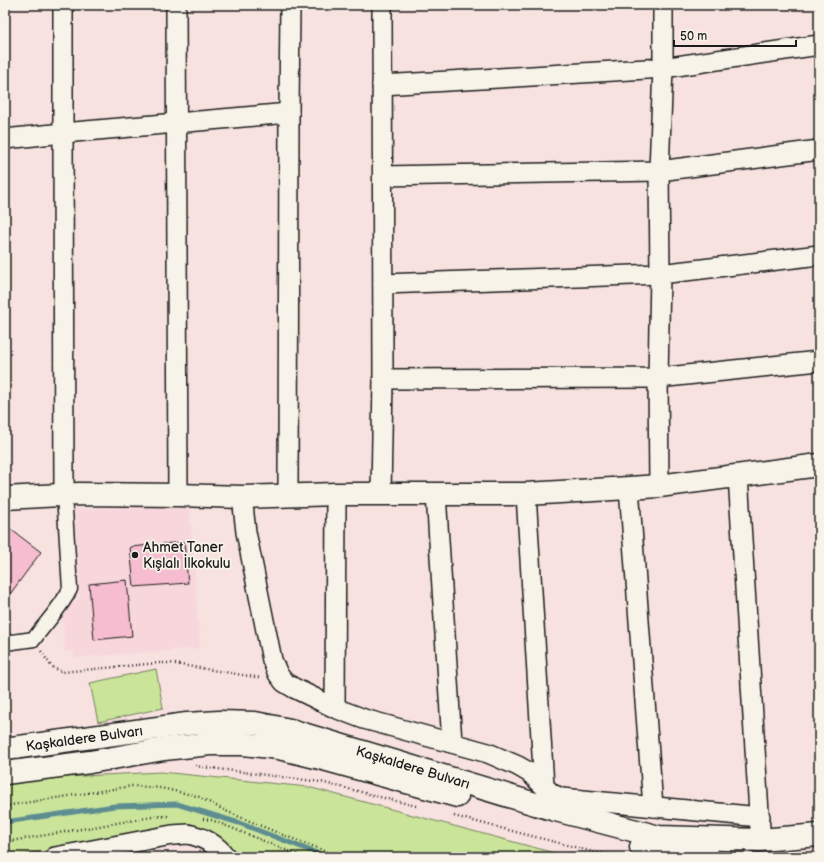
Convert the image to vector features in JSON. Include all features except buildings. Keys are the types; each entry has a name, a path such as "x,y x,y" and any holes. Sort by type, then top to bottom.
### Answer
{"main road":[{"path":"5,498 79,494 178,494 242,497 336,494 526,494 659,486 819,465"},
{"name":"Kaşkaldere Bulvarı","path":"5,749 188,724 219,722 256,723 290,730 552,809 659,837 760,840 819,836"},
{"name":"Kaşkaldere Bulvarı","path":"5,773 90,762 164,749 210,744 243,744 279,748 651,850 686,856 708,857"}],"street":[{"path":"5,643 34,639 65,600 70,589 64,495 63,5"},
{"path":"176,5 178,494"},
{"path":"288,495 290,5"},
{"path":"381,494 383,379 382,5"},
{"path":"659,486 659,170 663,68 663,5"},
{"path":"382,85 663,68 819,45"},
{"path":"5,140 63,133 289,113"},
{"path":"383,176 659,170 819,150"},
{"path":"383,284 660,274 819,255"},
{"path":"383,379 658,378 819,361"},
{"path":"738,475 760,817 760,840"},
{"path":"629,488 653,807"},
{"path":"335,708 336,494"},
{"path":"436,494 452,744"},
{"path":"526,494 544,786"},
{"path":"242,497 246,532 272,660 278,674 284,682 335,708 364,720 488,753 530,773 552,794 562,798 760,817"},
{"path":"55,857 172,835 187,834 210,842 226,857"}],"path":[{"path":"34,639 51,666 62,672 168,663 284,682"},
{"path":"189,765 321,782 420,807"},
{"path":"5,806 132,786 161,788 197,796 228,812 341,857"},
{"path":"450,815 594,852 622,857"}],"shaded area":[{"name":"Ahmet Taner Kışlalı İlkokulu","path":"189,502 200,648 74,658 74,651 65,651 62,612 69,603 80,599 74,510"}],"green space":[{"path":"156,669 163,708 98,722 90,683"},
{"path":"161,772 308,787 568,857 236,857 223,839 202,827 176,825 116,839 5,857 5,783 45,778"}],"waterway":[{"path":"5,822 115,806 177,804 239,823 327,857"}],"place":[{"name":"Ahmet Taner Kışlalı İlkokulu","path":"135,555"}]}
